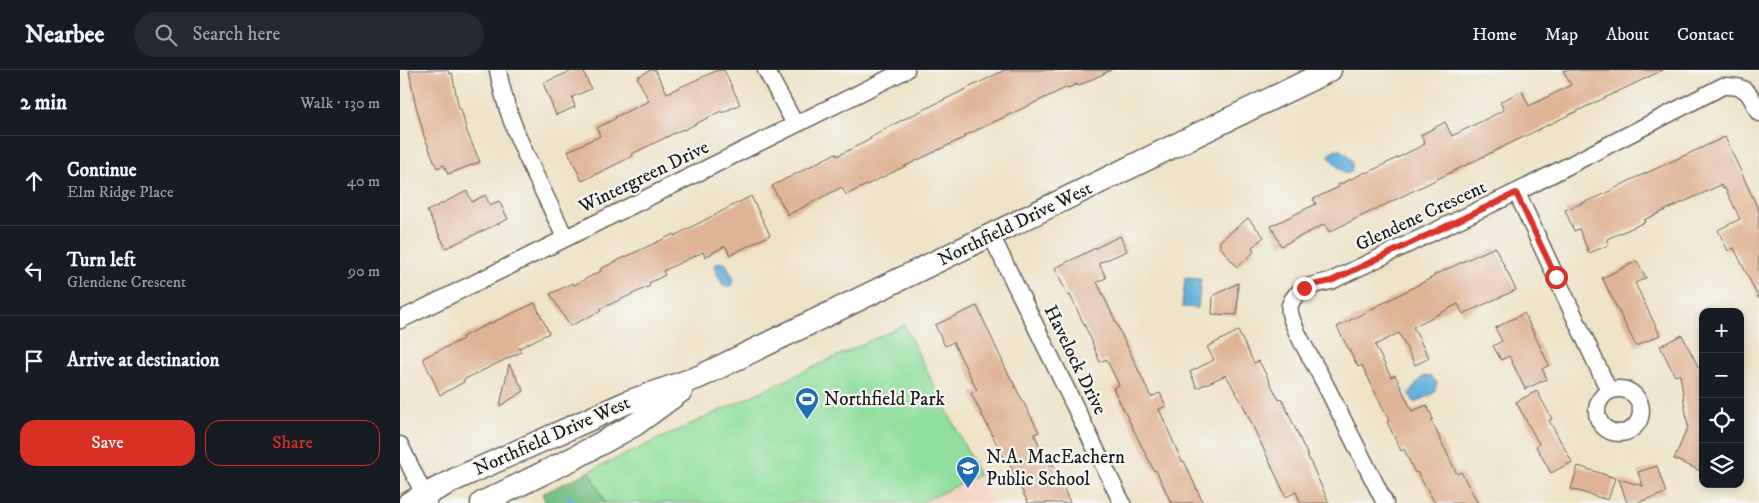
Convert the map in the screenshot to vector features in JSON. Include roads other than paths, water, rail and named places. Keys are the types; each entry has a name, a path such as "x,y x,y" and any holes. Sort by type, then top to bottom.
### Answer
{"main road":[{"name":"Northfield Drive West","path":"420,500 456,479 628,402 699,377 1330,70"},
{"name":"Northfield Drive West","path":"482,503 576,457 636,424 699,377"}],"street":[{"path":"498,70 503,95 514,126 565,238"},
{"path":"766,70 795,124"},
{"name":"Wintergreen Drive","path":"400,320 906,70"},
{"name":"Glendene Crescent","path":"1385,503 1289,313 1290,305 1304,288 1331,281 1516,193 1723,86 1736,85 1749,92 1759,113"},
{"path":"1516,193 1610,391"},
{"name":"Havelock Drive","path":"992,235 1122,503"},
{"path":"400,446 420,500"}],"water":[{"path":"1336,149 1350,157 1352,164 1351,172 1345,173 1330,158 1329,156 1332,151"},
{"path":"721,262 726,264 734,279 733,284 728,287 723,285 715,270 716,264"},
{"path":"1185,278 1201,279 1198,308 1182,307"},
{"path":"1431,376 1437,383 1434,393 1415,403 1409,394 1422,377"}],"waterway":[{"path":"570,498 572,503"}],"place":[{"name":"Northfield Park","path":"807,420"},
{"name":"N.A. MacEachern Public School","path":"968,489"}]}
